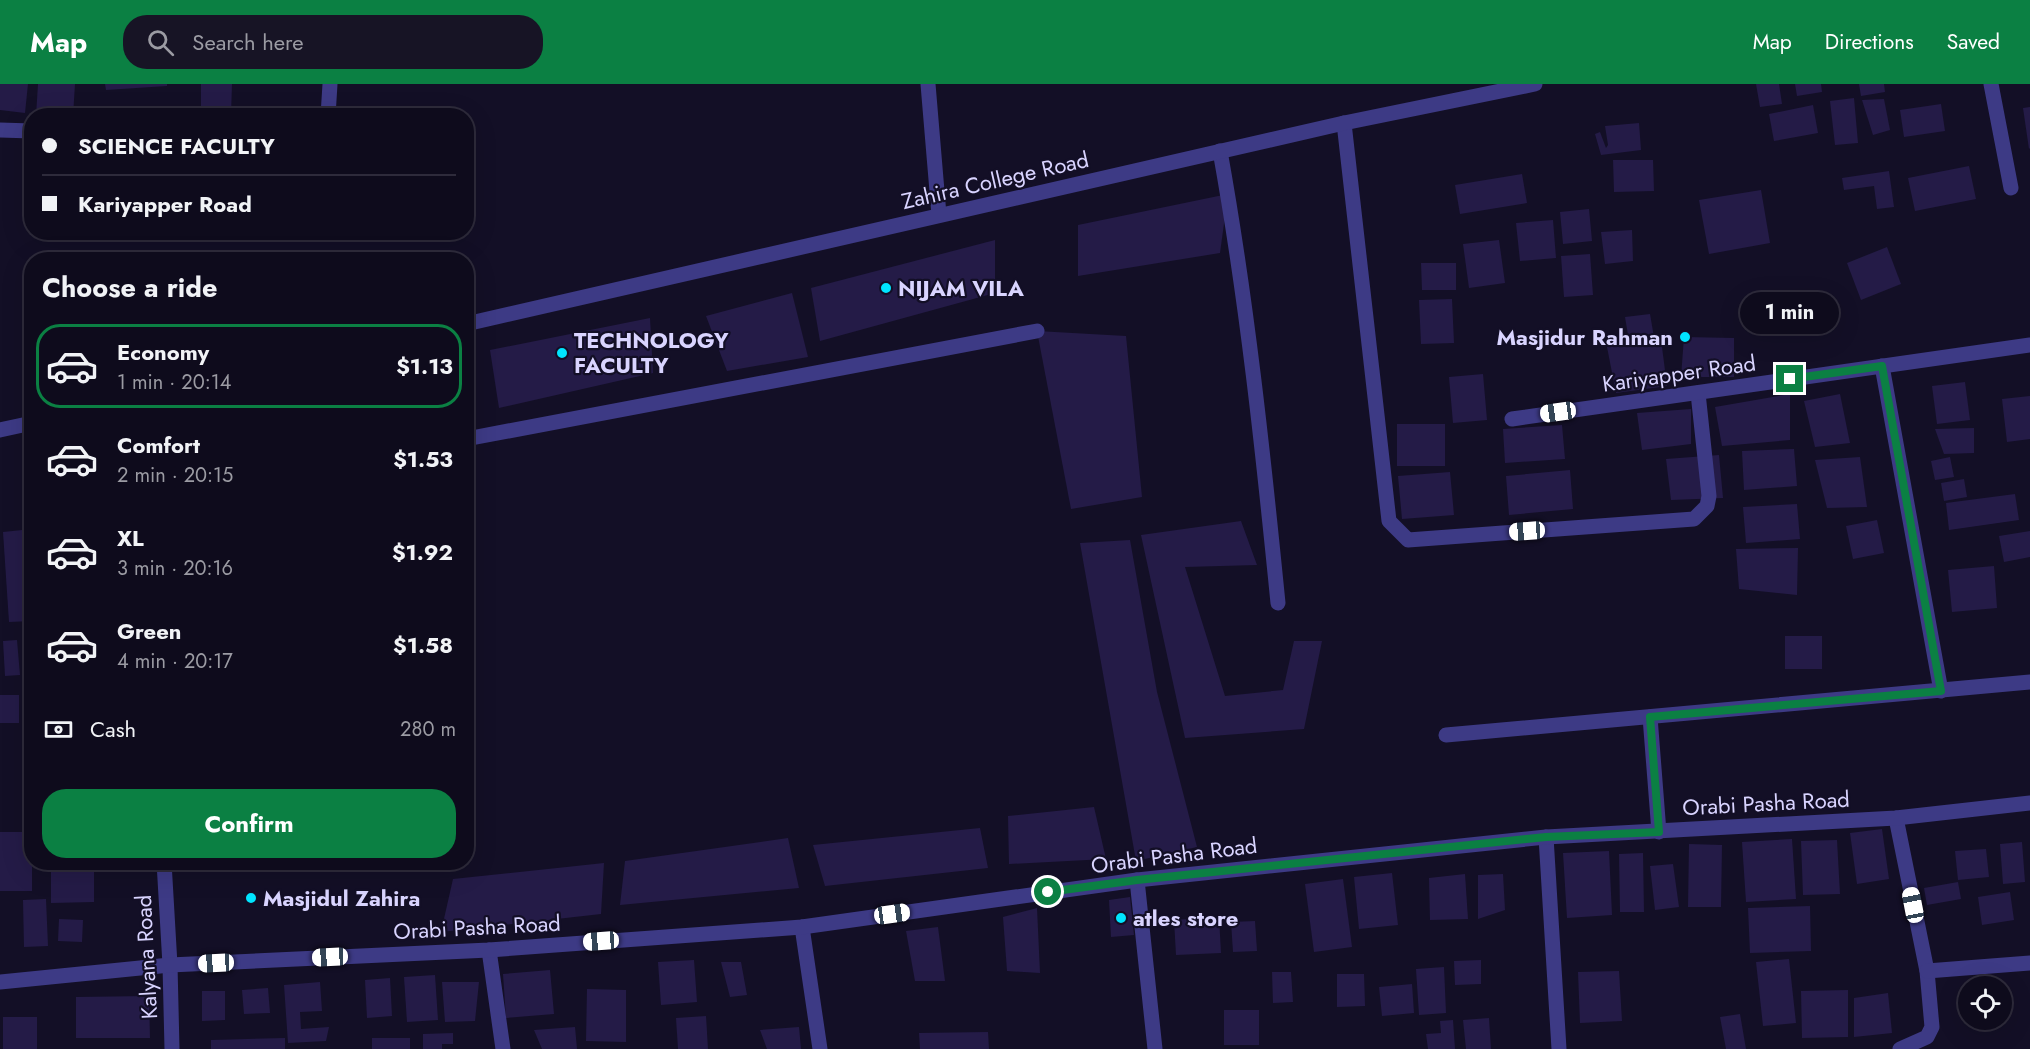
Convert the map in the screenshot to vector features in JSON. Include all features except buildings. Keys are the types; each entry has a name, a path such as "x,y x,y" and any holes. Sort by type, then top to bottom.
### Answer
{"street":[{"path":"328,108 330,84"},
{"path":"928,84 939,216"},
{"name":"Zahira College Road","path":"474,322 1344,123 1535,84"},
{"path":"1991,84 2011,188"},
{"path":"1344,123 1389,521 1408,540 1694,519 1707,506 1709,496 1698,393"},
{"path":"0,130 24,131"},
{"path":"1220,151 1235,237 1257,396 1278,603"},
{"path":"474,438 1037,332"},
{"name":"Kariyapper Road","path":"1512,419 2030,345"},
{"path":"1882,366 1941,691"},
{"path":"0,430 24,425"},
{"path":"1446,735 2030,682"},
{"path":"1650,717 1659,832"},
{"name":"Orabi Pasha Road","path":"0,982 170,965 489,950 802,927 1137,880 1546,837 1896,818 2030,803"},
{"path":"1896,818 1927,971 1932,1027 1927,1037 1900,1049"},
{"path":"1546,837 1558,1049"},
{"name":"Kalyana Road","path":"164,870 172,1049"},
{"path":"1137,880 1155,1049"},
{"path":"802,927 820,1049"},
{"path":"489,950 502,1049"},
{"path":"1927,971 2030,963"}],"place":[{"name":"NIJAM VILA","path":"886,288"},
{"name":"Masjidur Rahman","path":"1685,337"},
{"name":"TECHNOLOGY FACULTY","path":"562,353"},
{"name":"Masjidul Zahira","path":"251,898"},
{"name":"atles store","path":"1121,918"}],"route":[{"path":"1048,892 1137,880 1546,837 1659,832 1650,717 1941,691 1882,366 1790,379"}]}
